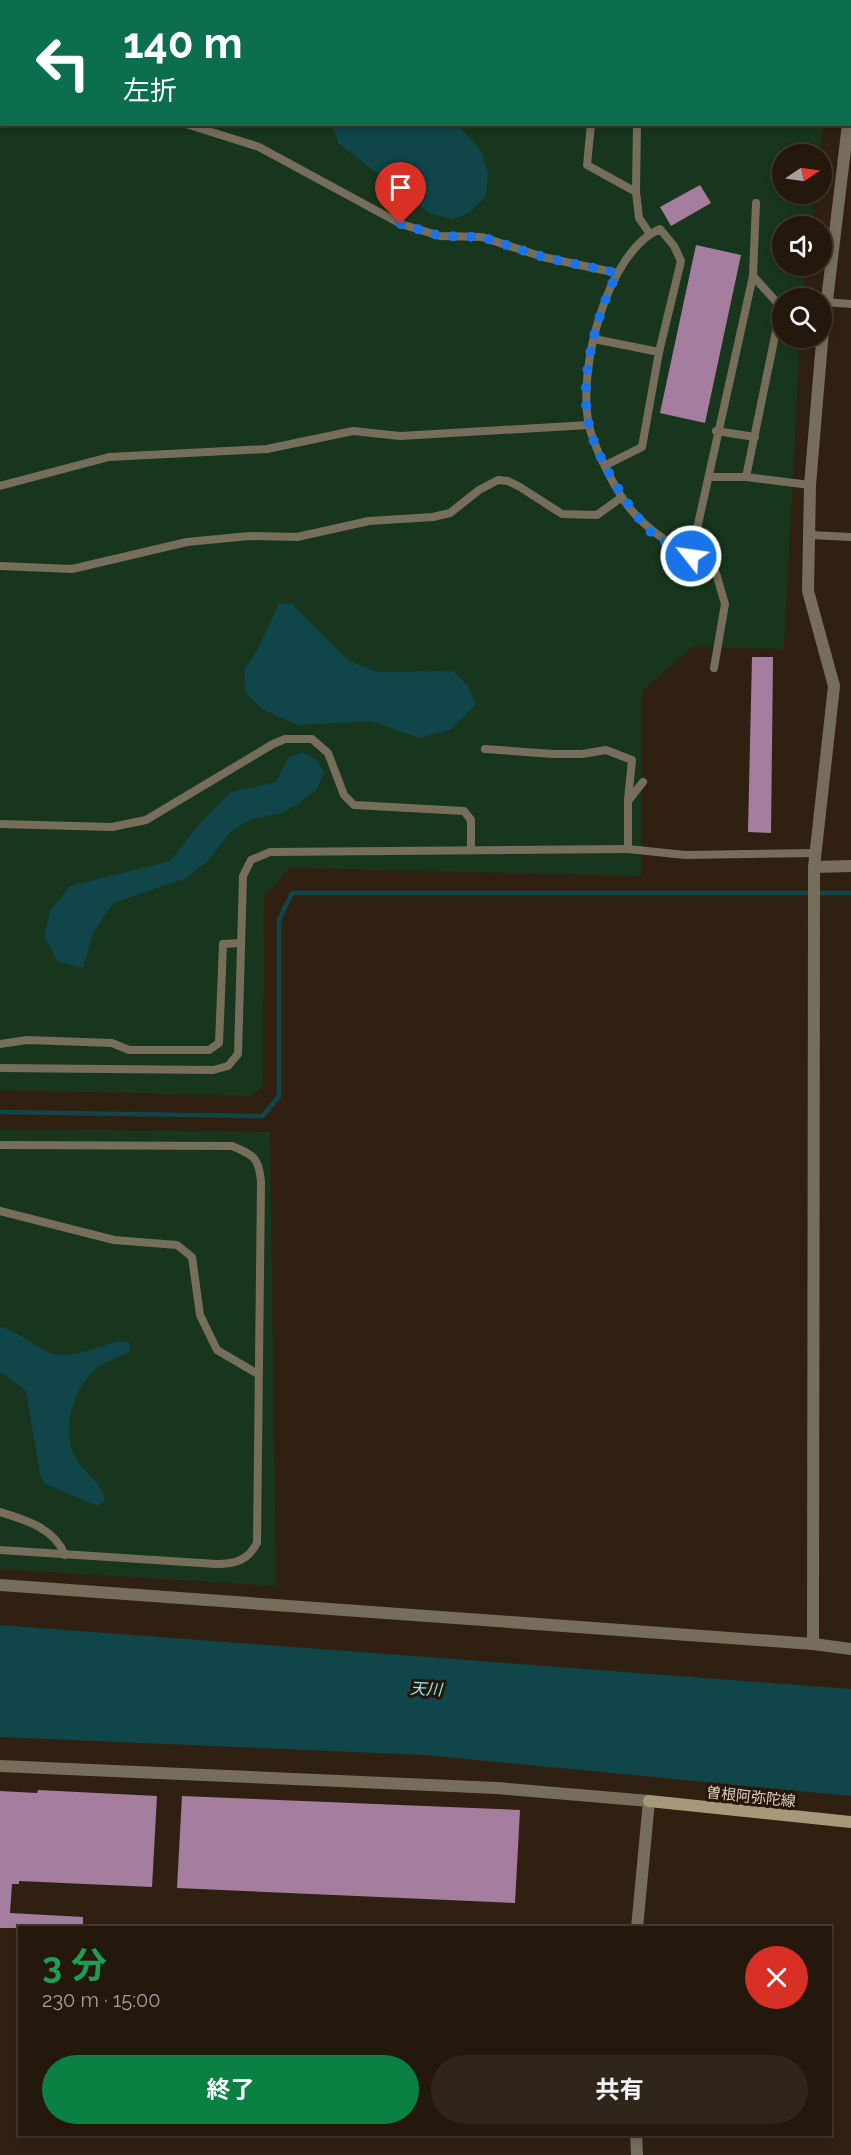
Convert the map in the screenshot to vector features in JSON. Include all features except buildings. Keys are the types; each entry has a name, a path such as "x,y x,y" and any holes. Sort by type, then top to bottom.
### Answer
{"main road":[{"name":"曽根阿弥陀線","path":"649,1801 851,1822"}],"street":[{"path":"827,288 848,126"},
{"path":"813,1644 814,867 834,686 808,591 810,485 821,348"},
{"path":"814,867 851,866"},
{"path":"0,1585 813,1644 851,1649"},
{"path":"0,1766 497,1788 649,1801 637,1926"},
{"path":"636,2136 637,2155"}],"lane":[{"path":"192,126 259,147 401,224 440,236 482,237 543,257 617,273"},
{"path":"591,126 587,165 636,192"},
{"path":"637,126 636,192 639,218 650,234"},
{"path":"691,556 709,477 716,431 753,276 756,203"},
{"path":"606,465 642,447 659,352 681,261 674,246 660,229 650,234 617,273 600,309 587,383 589,425 606,465 622,497 653,534 716,573 724,604 714,668"},
{"path":"746,477 781,307 753,276"},
{"path":"832,303 851,304"},
{"path":"594,339 659,352"},
{"path":"0,486 109,457 267,449 353,431 400,436 589,425"},
{"path":"716,431 755,437"},
{"path":"709,477 746,477 810,485"},
{"path":"0,566 72,569 187,542 249,536 297,537 369,521 433,517 450,513 479,489 498,480 508,481 520,487 562,514 597,515 622,497"},
{"path":"810,535 851,537"},
{"path":"0,824 112,826 146,820 273,744 285,739 312,740 328,753 344,795 354,805 464,811 471,819 471,849"},
{"path":"485,749 553,754 582,754 606,750 632,760 628,801 628,849"},
{"path":"628,801 643,782"},
{"path":"0,1068 213,1071 228,1066 238,1054 243,876 251,860 270,852 628,849 686,855 816,853"},
{"path":"0,1044 27,1040 112,1043 129,1050 209,1050 219,1043 223,944 241,943"},
{"path":"0,1145 232,1146 251,1154 260,1167 261,1182 257,1543 250,1556 232,1564 0,1550"},
{"path":"0,1211 114,1240 177,1245 192,1257 200,1315 217,1350 258,1374"},
{"path":"0,1512 33,1523 59,1540 65,1555"}],"green space":[{"path":"0,126 823,126 820,144 772,144 772,204 814,204 812,216 772,216 772,276 805,276 803,288 772,288 772,348 799,348 784,649 692,647 642,691 641,876 290,868 264,897 263,1086 251,1096 0,1090"},
{"path":"0,1129 270,1132 276,1586 0,1569"}],"water":[{"path":"333,126 458,126 481,150 488,174 486,196 469,213 453,219 431,214 338,143"},
{"path":"279,603 292,604 349,661 378,672 453,671 468,686 476,705 450,730 419,738 371,721 297,725 262,709 246,693 244,670 258,649"},
{"path":"302,752 317,760 324,773 317,789 282,813 251,819 230,832 208,861 186,878 113,903 93,933 83,968 57,961 44,936 50,911 70,886 170,861 200,823 231,792 276,782 288,758"},
{"path":"0,1327 55,1354 75,1354 122,1341 129,1342 130,1352 101,1365 91,1373 76,1396 69,1423 69,1436 77,1460 97,1483 103,1494 105,1501 97,1506 45,1484 40,1474 26,1391 0,1372"},
{"name":"天川","path":"0,1625 851,1689 851,1796 425,1755 0,1737"}],"waterway":[{"path":"0,1112 263,1116 279,1096 279,920 292,893 851,893"}],"route":[{"path":"401,224 440,236 482,237 543,257 617,273 600,309 594,339 587,383 589,425 622,497 653,534 691,556"}]}
